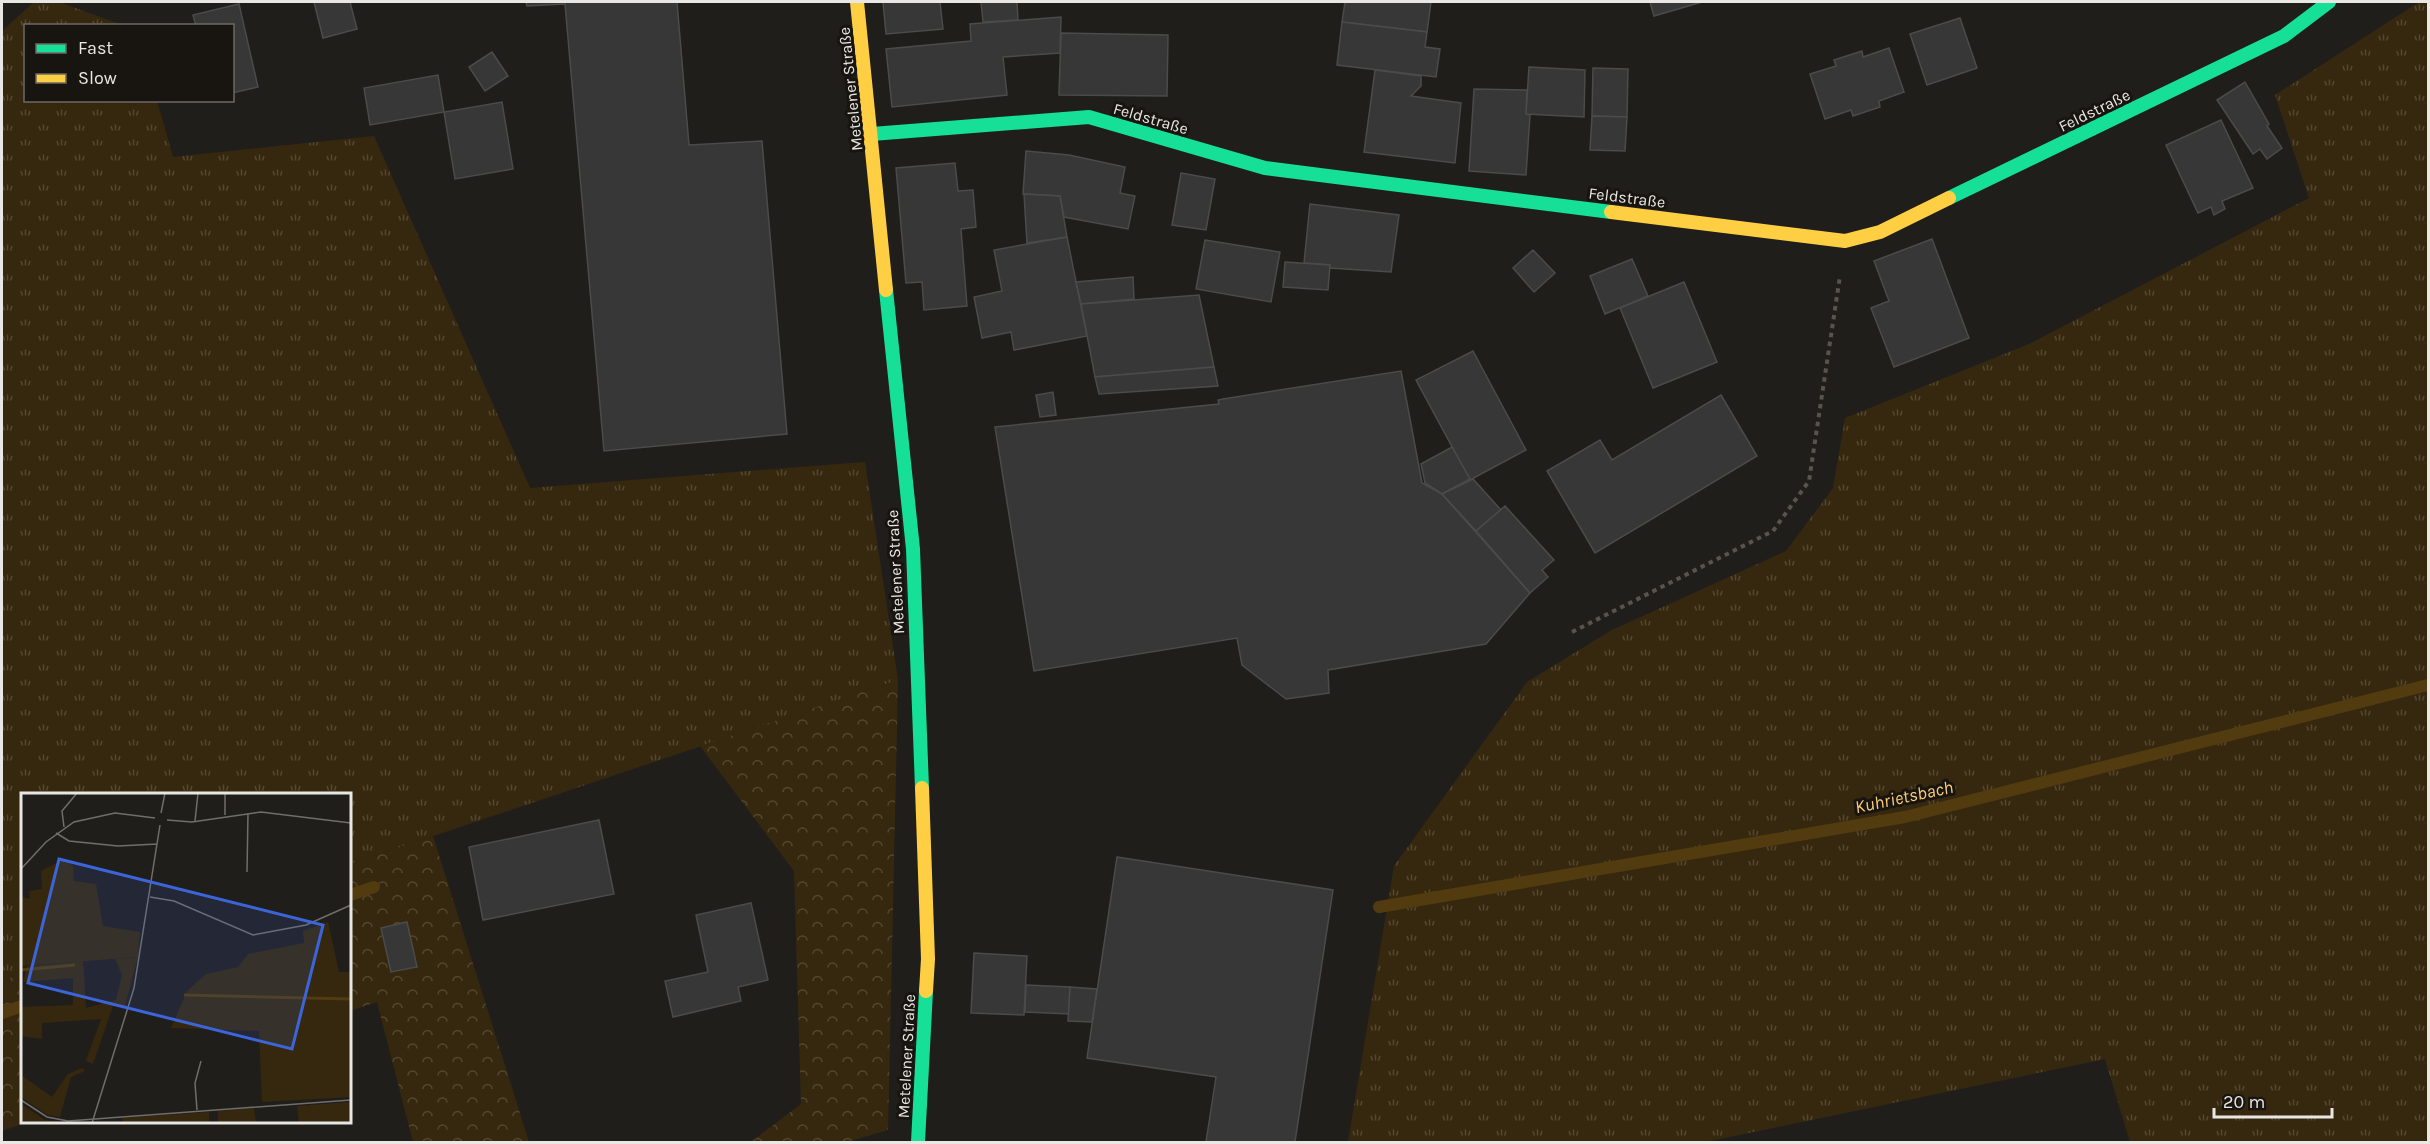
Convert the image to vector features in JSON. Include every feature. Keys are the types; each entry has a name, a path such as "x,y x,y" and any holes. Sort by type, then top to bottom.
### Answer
{"street":[{"name":"Metelener Straße","path":"857,2 913,549 928,959 918,1143"},
{"name":"Feldstraße","path":"872,134 1089,117 1265,168 1845,240 1880,232 2284,36 2329,2"}],"path":[{"path":"1572,632 1773,531 1809,481 1845,240"}],"green space":[{"path":"34,2 59,2 119,24 24,24 24,102 157,102 173,157 374,136 530,488 865,462 898,680 351,864 351,793 21,793 21,973 2,981 2,31"},
{"path":"2419,2 2428,2 2428,1142 2130,1142 2105,1059 1706,1142 1348,1142 1394,866 1527,682 1612,630 1786,551 1833,488 1845,418 2029,344 2309,198 2275,95"},
{"path":"898,680 888,1130 847,1142 751,1142 801,1104 794,871 700,746"},
{"path":"433,836 529,1142 413,1142 377,1002 351,1011 351,864"},
{"path":"21,973 21,1123 25,1123 2,1131 2,981"}],"building":[{"path":"314,2 350,2 357,29 323,38"},
{"path":"526,2 677,2 689,145 762,141 787,434 604,451 565,4 527,6"},
{"path":"883,2 940,2 943,29 886,34"},
{"path":"981,2 1017,2 1018,20 983,22"},
{"path":"1345,2 1431,2 1427,32 1342,22"},
{"path":"1650,2 1702,2 1654,16"},
{"path":"239,4 258,87 234,93 234,24 195,24 193,15"},
{"path":"1061,17 1060,53 1003,57 1007,95 892,107 886,49 971,41 970,24"},
{"path":"1960,18 1977,68 1927,85 1910,34"},
{"path":"1342,22 1427,32 1425,47 1440,49 1436,77 1337,65"},
{"path":"1061,33 1168,35 1167,96 1059,95"},
{"path":"1889,48 1904,92 1879,101 1880,107 1853,116 1851,110 1825,119 1810,74 1836,66 1834,60 1862,51 1863,57"},
{"path":"492,52 508,76 485,91 469,67"},
{"path":"1529,67 1585,70 1584,117 1526,114"},
{"path":"1593,68 1628,69 1627,117 1592,116"},
{"path":"1375,70 1421,76 1421,86 1411,96 1461,103 1455,163 1364,152"},
{"path":"438,75 444,112 370,125 364,88"},
{"path":"2245,82 2269,124 2267,126 2282,148 2267,159 2260,149 2253,154 2217,100"},
{"path":"1474,89 1527,90 1526,114 1530,115 1526,175 1469,171"},
{"path":"502,102 513,169 455,179 444,112"},
{"path":"1592,116 1627,117 1625,151 1590,150"},
{"path":"2221,120 2253,188 2222,201 2225,209 2214,215 2211,207 2198,213 2166,145"},
{"path":"1026,151 1069,155 1125,167 1120,193 1135,196 1128,229 1064,217 1060,196 1023,194"},
{"path":"955,163 958,191 973,190 976,227 961,229 967,306 924,310 922,282 906,283 896,168"},
{"path":"1181,173 1215,179 1206,230 1172,225"},
{"path":"1024,194 1060,196 1067,237 1027,243"},
{"path":"1310,204 1399,215 1391,272 1330,268 1330,265 1304,263"},
{"path":"1067,237 1087,336 1014,350 1011,332 982,338 974,297 1002,291 994,250"},
{"path":"1932,239 1969,338 1894,367 1871,308 1889,301 1874,261"},
{"path":"1205,240 1280,252 1271,302 1196,289"},
{"path":"1533,250 1555,273 1534,292 1513,268"},
{"path":"1632,259 1648,296 1605,314 1590,276"},
{"path":"1285,262 1330,265 1328,290 1283,287"},
{"path":"1133,277 1134,299 1081,304 1076,282"},
{"path":"1684,282 1717,362 1653,388 1620,308"},
{"path":"1199,295 1214,367 1095,377 1081,304"},
{"path":"1473,351 1526,450 1470,480 1416,380"},
{"path":"1214,367 1218,386 1099,394 1095,377"},
{"path":"1401,371 1422,483 1442,494 1530,593 1486,644 1328,670 1329,693 1286,699 1242,665 1237,638 1034,671 995,427 1219,404 1218,400 1223,399"},
{"path":"1053,392 1056,415 1040,417 1036,395"},
{"path":"1721,395 1757,456 1595,553 1547,471 1600,440 1612,460"},
{"path":"1452,447 1470,479 1442,494 1425,483 1421,464"},
{"path":"1473,479 1501,510 1476,531 1442,494"},
{"path":"1505,506 1554,560 1542,570 1548,577 1530,593 1476,531"},
{"path":"599,820 614,894 483,920 469,847"},
{"path":"1117,857 1333,890 1295,1142 1206,1142 1216,1077 1087,1058"},
{"path":"751,903 768,980 738,987 741,1001 673,1017 665,981 708,972 696,915"},
{"path":"407,922 417,967 391,972 381,928"},
{"path":"974,953 1027,956 1024,1015 971,1013"},
{"path":"1026,985 1070,987 1069,1014 1025,1012"},
{"path":"1070,987 1097,989 1092,1022 1068,1021"}],"waterway":[{"name":"Kuhrietsbach","path":"1379,907 1905,817 2428,685"},
{"name":"Kuhrietsbach","path":"351,895 374,887"},
{"name":"Kuhrietsbach","path":"2,1013 21,1006"}],"traffic: fast":[{"path":"1949,198 2284,36 2329,2"},
{"path":"872,134 1089,117 1265,168 1611,212"},
{"path":"886,290 913,549 922,788"},
{"path":"918,1142 926,991"}],"traffic: slow":[{"path":"857,2 886,290"},
{"path":"1611,212 1845,241 1880,232 1949,198"},
{"path":"922,788 928,959 926,991"}]}
